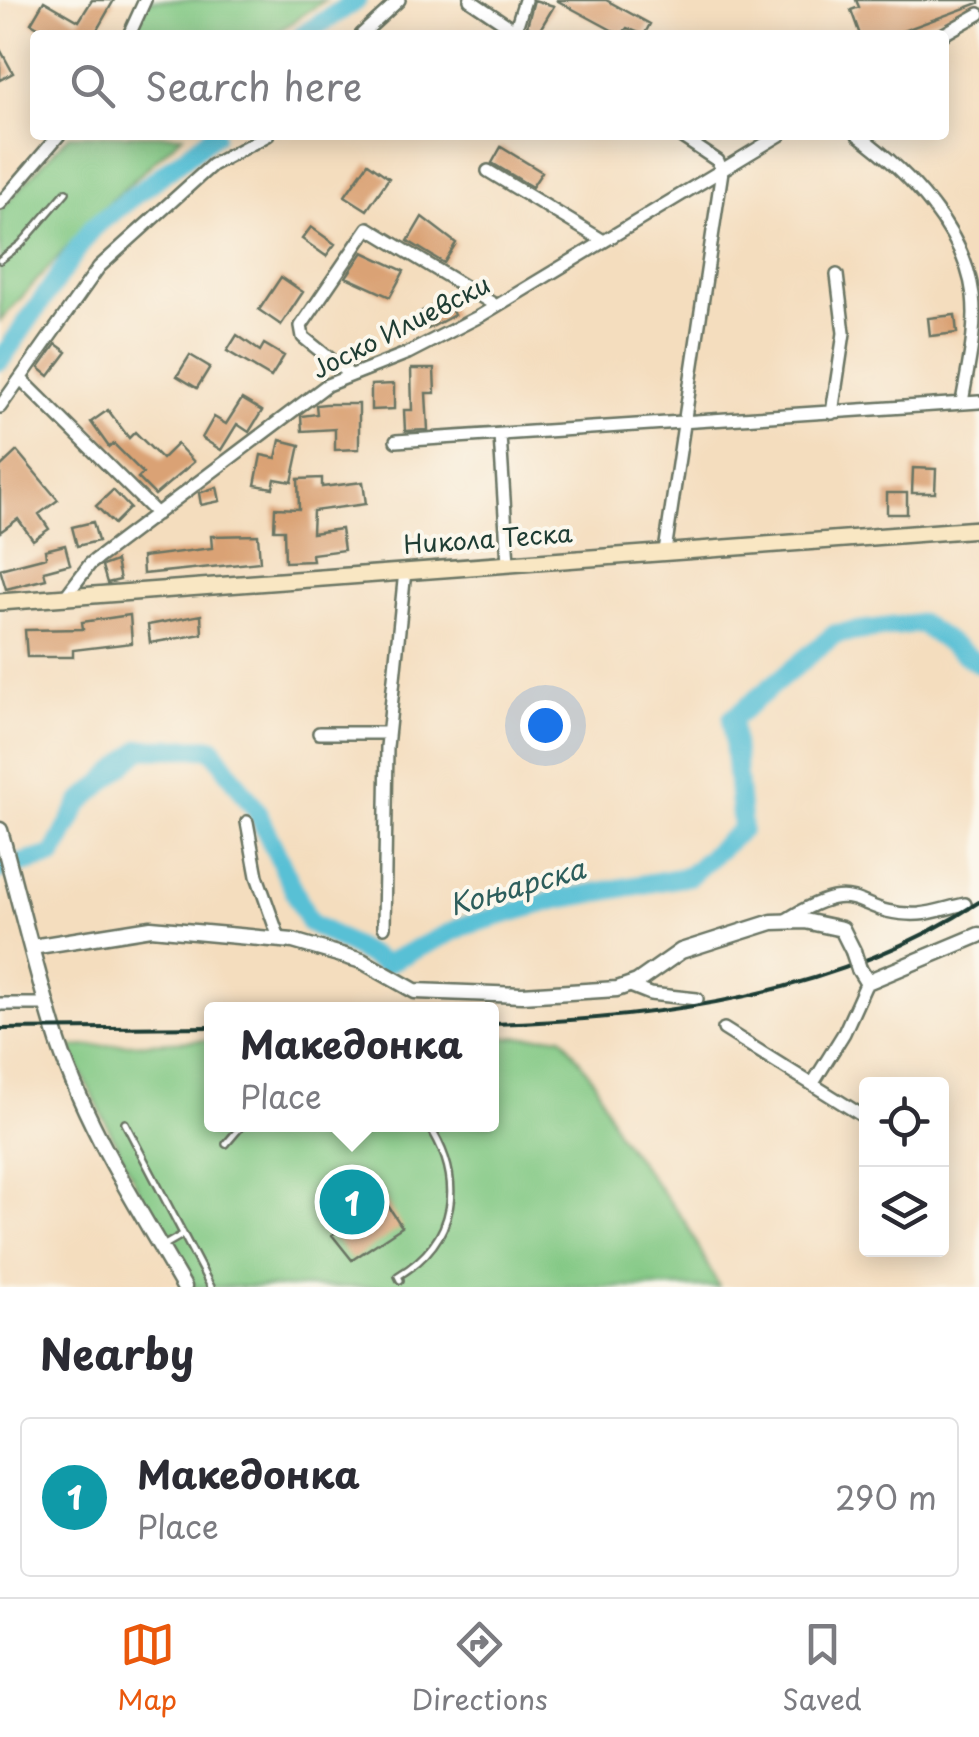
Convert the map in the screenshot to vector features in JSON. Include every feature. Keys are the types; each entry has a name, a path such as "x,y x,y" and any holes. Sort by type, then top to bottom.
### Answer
{"main road":[{"name":"Никола Теска","path":"0,602 68,593 979,528"}],"street":[{"path":"132,30 145,0"},
{"path":"367,30 399,0"},
{"path":"470,0 515,30"},
{"path":"520,30 525,0"},
{"path":"949,31 979,14"},
{"path":"0,204 55,140"},
{"path":"0,406 99,267 212,165 259,140"},
{"path":"665,551 722,171 718,161 686,140"},
{"name":"Јоско Илиевски","path":"68,593 81,572 327,385 420,347 772,140"},
{"path":"864,140 915,186 968,268 974,327 962,402"},
{"path":"488,171 602,240"},
{"path":"349,374 300,332 364,230 373,228 496,305"},
{"path":"832,413 844,334 838,274"},
{"path":"22,380 157,514"},
{"path":"396,441 687,418 979,402"},
{"path":"500,435 508,563"},
{"path":"384,927 388,734 404,570"},
{"path":"319,734 388,734"},
{"path":"246,822 257,876 279,938"},
{"path":"0,830 48,1004 75,1084 110,1159 184,1287"},
{"path":"32,947 151,928 279,938 362,961 415,991 565,994 630,986 692,946 786,920 820,898 852,895 894,911 920,914 965,904"},
{"path":"786,920 842,929 863,975 844,1033 813,1083"},
{"path":"863,975 979,935"},
{"path":"630,986 650,994 697,999"},
{"path":"0,1004 48,1004"},
{"path":"724,1030 859,1113"}],"lane":[{"path":"0,260 20,244 66,192"},
{"path":"125,1123 211,1287"},
{"path":"226,1144 236,1132"},
{"path":"400,1280 398,1276 434,1245 451,1212 446,1158 432,1132"},
{"path":"160,1247 182,1235"}],"green space":[{"path":"145,0 325,0 280,30 131,30"},
{"path":"64,140 178,140 99,212 0,321 0,210"},
{"path":"562,1036 595,1082 617,1133 686,1223 719,1287 194,1287 144,1201 69,1047 204,1040 204,1132 499,1132 499,1038"}],"building":[{"path":"92,0 114,0 97,30 43,30 31,23 44,1 79,21"},
{"path":"534,0 554,6 540,30 527,26"},
{"path":"556,0 606,0 650,24 647,30 612,30"},
{"path":"856,0 979,0 906,30 858,30 851,10 859,7"},
{"path":"0,49 13,73 0,80"},
{"path":"501,147 542,172 532,187 492,163"},
{"path":"368,163 389,178 367,210 345,196"},
{"path":"422,217 456,243 444,263 408,241"},
{"path":"311,227 335,244 326,256 302,239"},
{"path":"363,252 404,271 390,297 346,277"},
{"path":"281,277 303,292 281,325 259,310"},
{"path":"446,299 454,315 428,329 420,312"},
{"path":"955,315 957,333 930,336 928,318"},
{"path":"237,335 260,351 264,344 284,356 271,377 227,351"},
{"path":"56,344 67,352 49,376 39,368"},
{"path":"190,355 210,367 197,388 177,376"},
{"path":"411,369 434,369 435,393 426,393 428,430 405,431 404,410 412,410"},
{"path":"394,384 394,409 371,410 371,385"},
{"path":"242,399 262,411 249,432 237,424 221,450 202,438 214,417 226,424"},
{"path":"359,404 359,449 335,450 335,429 302,431 301,416 317,414 316,405"},
{"path":"108,410 129,438 135,432 162,459 177,444 194,462 155,495 138,478 143,473 114,444 109,447 91,422"},
{"path":"280,440 300,445 292,482 275,479 273,488 255,485 261,455 276,458"},
{"path":"17,451 58,500 39,514 49,529 33,540 18,519 0,532 0,467"},
{"path":"913,468 936,469 935,493 912,493"},
{"path":"322,478 322,487 363,482 366,504 313,511 312,533 341,529 344,550 312,554 313,561 285,562 284,530 274,530 275,508 299,509 298,479"},
{"path":"217,487 220,501 201,505 199,493"},
{"path":"113,490 130,508 114,524 96,506"},
{"path":"887,493 907,493 907,514 887,514"},
{"path":"93,522 98,541 77,546 72,527"},
{"path":"258,535 260,562 143,574 142,557 212,548 211,536"},
{"path":"65,545 70,564 44,571 46,579 6,589 0,569 46,557 45,550"},
{"path":"116,561 120,580 107,583 102,566"},
{"path":"130,615 132,643 73,650 73,657 27,657 25,630 83,629 82,622"},
{"path":"201,615 202,634 150,643 148,625"},
{"path":"362,1196 374,1204 383,1198 402,1227 352,1260 332,1235 343,1226 340,1209 351,1198"}],"waterway":[{"path":"311,30 357,0"},
{"path":"0,361 92,228 207,140"},
{"name":"Коњарска","path":"0,869 53,855 80,803 141,749 212,748 256,810 309,922 385,964 464,926 555,900 689,876 742,829 732,719 835,634 920,623 979,664"}],"railway":[{"path":"499,1024 681,1008 806,981 924,934 979,902"},
{"path":"0,1029 204,1027"}],"place":[{"name":"Македонка","path":"352,1202"}]}
